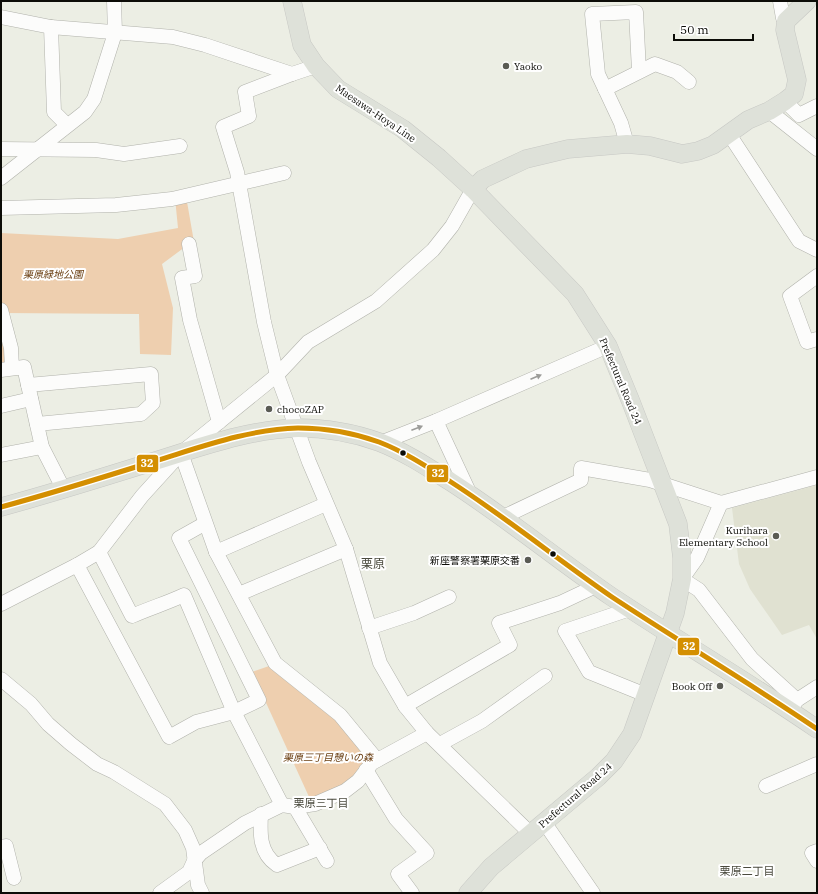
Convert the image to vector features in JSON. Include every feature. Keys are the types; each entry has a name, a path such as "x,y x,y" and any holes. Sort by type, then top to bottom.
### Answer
{"main road":[{"name":"Maesawa-Hoya Line","path":"292,1 302,45 316,66 338,89 403,129 473,189"},
{"path":"473,189 482,179 526,159 568,148 627,144 650,146 682,154 698,151 713,145 748,120 769,111 786,101 794,94 797,80 785,30 786,21 807,1"},
{"name":"Prefectural Road 24","path":"468,893 490,867 598,777 614,761 632,734 668,633 679,598 682,579 682,558 678,524 664,485 608,346 575,294 473,189"},
{"path":"1,507 64,490 224,441 296,428 338,432 380,443 413,459 470,494 630,609 668,633 793,705 817,729"}],"street":[{"path":"1,178 85,112 94,100 115,33 114,1"},
{"path":"780,1 782,18 786,21"},
{"path":"627,144 621,123 598,74 592,14 636,12 640,71"},
{"path":"1,17 51,27 173,37 205,45 292,74"},
{"path":"51,27 54,112 67,125"},
{"path":"605,89 655,64 677,72 689,82"},
{"path":"316,66 245,92 250,116 223,127 239,184 264,322 277,375 296,428 346,550 380,663 405,706 427,733 537,827 593,893"},
{"path":"786,101 799,115 817,106"},
{"path":"769,111 817,149"},
{"path":"729,134 799,241 817,250"},
{"path":"1,149 34,151 96,150 124,154 180,146"},
{"path":"1,208 116,205 172,199 284,173"},
{"path":"1,604 78,565 99,552 142,496 181,453 277,375 308,342 376,301 433,250 452,226 473,189"},
{"path":"189,244 195,276 182,278 190,320 219,422"},
{"path":"817,276 790,296 807,342 817,339"},
{"path":"1,310 11,348 6,369 24,367 42,447 64,490"},
{"path":"380,443 436,421 608,346"},
{"path":"28,385 151,374 153,403 141,414 37,424"},
{"path":"1,406 31,400"},
{"path":"436,421 470,494"},
{"path":"1,455 42,447"},
{"path":"181,453 204,524 216,552 276,663 340,715 377,760"},
{"path":"503,517 581,480 581,468 650,480 720,503 817,477"},
{"path":"720,503 697,558 682,579 700,590 752,659 793,705 817,687"},
{"path":"216,552 326,504"},
{"path":"78,565 169,738 196,722 234,712 259,700 179,538 204,524"},
{"path":"239,594 346,550"},
{"path":"99,552 132,616 150,608 163,605 184,594 234,712 289,806 320,848 327,861"},
{"path":"405,706 510,645 499,623 560,602 596,586"},
{"path":"369,628 414,613 449,597"},
{"path":"630,609 565,631 589,672 646,695"},
{"path":"440,744 482,720 545,676"},
{"path":"1,679 31,704 48,724 97,764 114,772 165,804 185,830 193,848 198,885 202,893"},
{"path":"160,893 189,872 194,861 201,853 261,814 289,806 315,804 346,792 377,760 427,733"},
{"path":"766,786 817,764"},
{"path":"366,770 396,819 427,853 398,874 412,893"},
{"path":"261,814 260,839 270,860 277,865 320,848"},
{"path":"1,847 6,846 14,878"},
{"path":"817,851 812,853 817,861"}],"shaded area":[{"name":"Kurihara Elementary School","path":"817,485 817,639 809,625 782,635 750,589 739,564 732,508"}],"green space":[{"name":"栗原緑地公園","path":"186,196 194,242 162,264 173,308 171,355 140,354 139,314 2,313 12,368 1,370 1,233 118,239 178,228 175,198"},
{"name":"栗原三丁目憩いの森","path":"272,665 338,716 374,759 356,779 310,799 252,672"}],"transit line":[{"name":"32","path":"1,507 244,435 280,429 308,428 329,430 360,436 398,450 451,482 612,597 817,729"}],"place":[{"name":"Yaoko","path":"506,66"},
{"name":"chocoZAP","path":"269,409"},
{"name":"Kurihara Elementary School","path":"776,536"},
{"name":"新座警察署栗原交番","path":"528,560"},
{"name":"Book Off","path":"720,686"}],"district":[{"name":"栗原","path":"373,564"},
{"name":"栗原三丁目","path":"321,803"},
{"name":"栗原二丁目","path":"747,871"}]}
